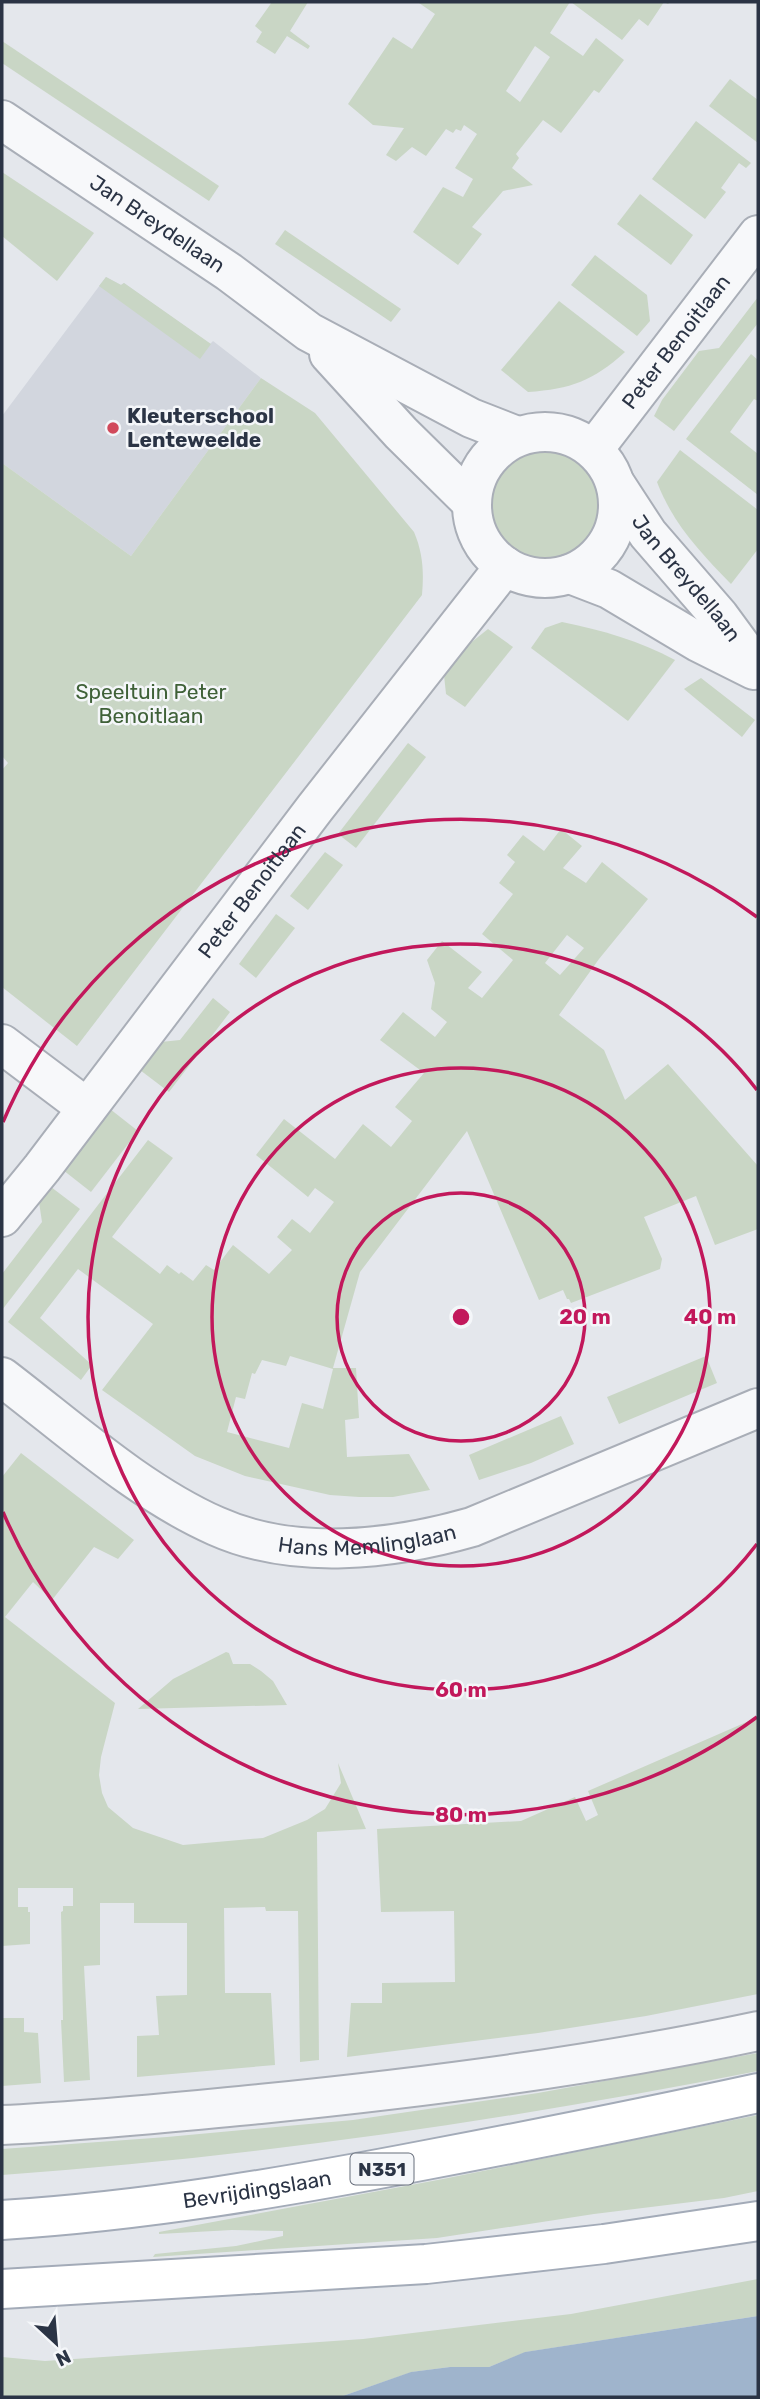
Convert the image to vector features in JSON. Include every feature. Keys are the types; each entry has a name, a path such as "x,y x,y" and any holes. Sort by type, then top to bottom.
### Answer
{"main road":[{"name":"Bevrijdingslaan","path":"2,2220 198,2200 348,2175 758,2093"},
{"path":"2,2289 426,2264 604,2244 758,2221"}],"street":[{"name":"Jan Breydellaan","path":"2,120 229,272 309,332 471,418 517,436"},
{"name":"Peter Benoitlaan","path":"594,449 758,235"},
{"name":"Jan Breydellaan","path":"309,332 401,433 471,502"},
{"path":"547,431 574,437 594,449 606,463 616,485 618,510 611,537 592,561 570,574 545,579 519,574 505,566 484,545 473,522 471,502 474,483 483,465 495,451 517,436 547,431"},
{"name":"Jan Breydellaan","path":"616,485 648,534 719,616 758,671"},
{"name":"Peter Benoitlaan","path":"2,1217 315,808 505,566"},
{"name":"Jan Breydellaan","path":"570,574 609,589 698,642 758,671"},
{"path":"2,1044 87,1108"},
{"name":"Hans Memlinglaan","path":"2,1377 142,1484 218,1527 258,1540 345,1548 400,1544 472,1527 758,1408"},
{"path":"2,2125 149,2115 433,2085 620,2057 758,2031"}],"shaded area":[{"name":"Kleuterschool Lenteweelde","path":"106,277 121,285 124,283 210,344 213,341 261,378 131,556 2,463 2,416"}],"green space":[{"path":"272,2 308,2 290,31 310,46 308,49 287,36 275,54 256,42 262,32 255,26"},
{"path":"570,2 550,33 583,56 596,38 624,60 599,93 594,90 561,133 543,120 516,154 519,158 512,168 533,185 503,191 472,227 482,234 458,265 413,232 443,187 463,197 473,179 455,168 477,134 464,125 461,131 456,129 453,133 446,129 426,156 412,147 396,161 386,155 404,128 373,125 348,104 393,37 412,49 435,14 419,3","holes":["535,46 550,57 520,102 506,91"]},
{"path":"571,2 664,2 648,26 639,19 622,40"},
{"path":"2,41 219,186 209,201 2,63"},
{"path":"730,79 758,100 758,143 709,106"},
{"path":"696,121 751,163 746,168 739,163 721,188 726,192 705,219 652,179"},
{"path":"2,172 94,233 57,281 2,236"},
{"path":"640,194 693,235 671,265 617,224"},
{"path":"285,230 401,309 391,322 275,244"},
{"path":"595,255 647,295 650,321 637,336 571,285"},
{"path":"106,277 121,285 124,283 211,344 200,359 99,286"},
{"path":"758,297 758,323 674,431 654,416 662,400 699,351 719,348"},
{"path":"559,301 625,352 581,382 557,389 528,392 501,370"},
{"path":"751,354 758,360 758,401 754,399 730,432 758,454 758,495 686,439"},
{"name":"Speeltuin Peter Benoitlaan","path":"261,378 315,413 414,532 422,563 422,595 77,1046 2,987 2,770 8,763 2,756 2,463 131,556"},
{"path":"680,450 758,510 758,549 731,584 679,524 657,482"},
{"path":"546,451 567,455 584,467 596,484 600,505 596,526 584,543 567,555 546,559 525,555 508,543 496,526 492,505 496,484 508,467 525,455"},
{"path":"562,622 620,637 675,660 628,721 531,648 545,628"},
{"path":"488,629 513,647 465,707 446,694 444,675 468,645"},
{"path":"701,678 755,720 742,737 684,689"},
{"path":"408,743 426,757 356,848 338,834"},
{"path":"561,829 582,846 563,868 586,883 602,862 648,899 599,959 559,1015 604,1050 625,1100 668,1064 758,1166 758,1229 715,1245 696,1196 644,1217 662,1259 660,1269 571,1303 563,1290 539,1300 467,1131 360,1272 333,1368 356,1368 359,1418 345,1420 347,1457 409,1454 430,1490 393,1497 330,1495 245,1476 195,1456 102,1390 153,1324 78,1269 40,1318 92,1365 81,1380 8,1322 148,1140 173,1158 112,1237 160,1274 167,1265 193,1281 206,1265 214,1270 233,1245 269,1274 292,1250 277,1237 292,1219 310,1233 334,1202 315,1188 308,1197 256,1155 284,1119 335,1159 363,1124 391,1147 412,1121 395,1107 424,1073 380,1040 403,1012 435,1037 447,1022 431,1009 435,983 427,960 442,941 482,972 468,988 482,998 513,960 482,934 513,894 499,883 515,862 507,855 523,835 544,851","holes":["567,935 584,948 560,975 545,963","290,1356 333,1369 323,1409 302,1403 289,1448 227,1432 236,1397 245,1399 252,1373 255,1374 262,1360 286,1366"]},
{"path":"325,852 343,865 308,910 290,896"},
{"path":"276,914 295,928 256,978 239,964"},
{"path":"213,998 230,1012 169,1092 140,1070 161,1042 180,1040"},
{"path":"110,1109 138,1131 91,1192 63,1170"},
{"path":"51,1187 80,1209 2,1310 2,1274 42,1222 39,1202"},
{"path":"706,1356 717,1383 619,1424 607,1397"},
{"path":"561,1416 574,1444 531,1463 479,1480 469,1455"},
{"path":"21,1453 134,1540 118,1559 94,1547 52,1600 33,1582 5,1617 115,1703 99,1775 108,1807 133,1828 183,1845 263,1838 307,1820 325,1809 341,1783 338,1763 366,1829 317,1832 319,2060 300,2062 298,1911 266,1911 265,1907 224,1908 225,1993 271,1993 275,2065 137,2077 137,2036 159,2035 156,1996 187,1995 187,1923 134,1923 134,1903 100,1903 100,1965 84,1966 90,2080 64,2082 61,1912 63,1906 73,1906 73,1888 18,1888 18,1907 28,1907 30,1912 30,1944 2,1946 2,1477"},
{"path":"226,1652 233,1664 250,1664 273,1681 287,1705 138,1709 173,1679"},
{"path":"758,1717 758,1994 646,2016 538,2033 347,2057 351,2003 382,2003 382,1983 455,1982 454,1911 381,1912 377,1829 521,1821 575,1797 586,1821 598,1815 588,1791"},
{"path":"2,2018 24,2018 24,2032 38,2033 41,2083 2,2086"},
{"path":"758,2053 758,2071 476,2121 192,2158 2,2175 2,2149 353,2120 538,2093"},
{"path":"758,2115 758,2191 437,2238 153,2257 155,2254 236,2246 283,2236 283,2231 159,2232 443,2179"},
{"path":"758,2279 758,2316 526,2352 489,2367 450,2367 412,2372 340,2397 2,2397 2,2357 45,2361 363,2339 571,2314"}],"water":[{"path":"758,2316 758,2397 340,2397 411,2372 450,2367 489,2367 525,2352"}],"place":[{"name":"Kleuterschool Lenteweelde","path":"113,428"}]}
